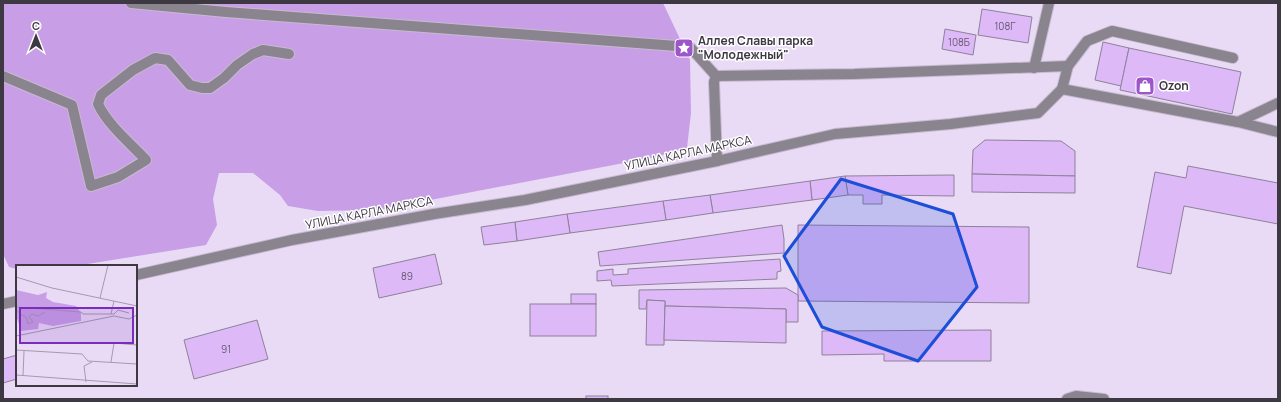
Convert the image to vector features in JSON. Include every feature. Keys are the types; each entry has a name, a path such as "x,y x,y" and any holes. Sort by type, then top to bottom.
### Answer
{"street":[{"path":"131,3 226,12 690,47 716,76 854,74 1068,66"},
{"path":"1034,68 1048,3"},
{"path":"1233,58 1112,31 1087,41 1068,66 1062,89 1238,122 1278,132"},
{"path":"3,76 72,105 91,186 118,177 146,160 113,125 101,111 98,104 101,95 133,70 155,58 168,60 190,85 210,88 224,78 237,65 253,54 263,50 290,54"},
{"path":"716,76 714,82 717,161"},
{"name":"УЛИЦА КАРЛА МАРКСА","path":"137,275 292,240 434,214 525,200 717,161 835,134 951,124 1038,113 1062,89"},
{"path":"1238,122 1278,104"},
{"path":"3,304 16,301"},
{"path":"1067,399 1076,396 1104,399"}],"highlighted area":[{"path":"841,179 953,214 977,287 918,361 822,327 784,256"}],"shaded area":[{"path":"3,3 663,3 690,60 691,113 687,148 655,157 378,210 318,211 288,206 280,195 253,173 219,173 213,199 217,225 206,245 81,265 16,265 16,269 9,267 3,254"}],"building":[{"path":"982,9 1032,17 1028,43 978,35"},
{"path":"945,29 976,35 973,55 942,49"},
{"path":"1103,42 1129,48 1121,86 1095,80"},
{"path":"1129,48 1241,72 1232,114 1120,90"},
{"path":"985,140 1061,141 1075,151 1075,176 972,174 973,150"},
{"path":"1188,166 1278,183 1278,224 1184,206 1171,274 1137,267 1155,172 1186,178"},
{"path":"972,174 1075,176 1075,193 972,192"},
{"path":"954,175 954,196 882,195 882,204 863,204 863,195 848,195 845,176"},
{"path":"845,176 848,195 812,200 810,181"},
{"path":"810,181 812,200 713,213 710,195"},
{"path":"710,195 713,213 666,220 663,201"},
{"path":"663,201 666,220 570,233 567,214"},
{"path":"567,214 570,233 517,241 515,222"},
{"path":"515,222 517,241 484,245 481,227"},
{"path":"782,225 784,253 600,266 598,252"},
{"path":"798,225 1029,227 1029,303 798,301"},
{"path":"435,254 442,284 379,298 373,268"},
{"path":"780,259 781,271 777,272 777,279 612,286 611,280 597,281 597,271 613,269 613,275 628,274 628,269"},
{"path":"786,288 798,295 798,322 786,322 786,309 665,306 665,301 647,300 646,309 639,309 639,290"},
{"path":"571,294 596,294 596,304 571,304"},
{"path":"647,300 665,301 664,345 646,345"},
{"path":"530,304 596,304 596,336 530,336"},
{"path":"665,306 786,309 786,343 664,340"},
{"path":"257,320 268,359 194,379 184,340"},
{"path":"991,330 991,361 884,361 884,354 822,355 822,331"},
{"path":"16,355 16,379 3,383 3,359"},
{"path":"586,396 608,396 608,399 586,399"}],"place":[{"name":"Аллея Славы парка \"Молодежный\"","path":"684,48"},
{"name":"Ozon","path":"1145,86"}]}
